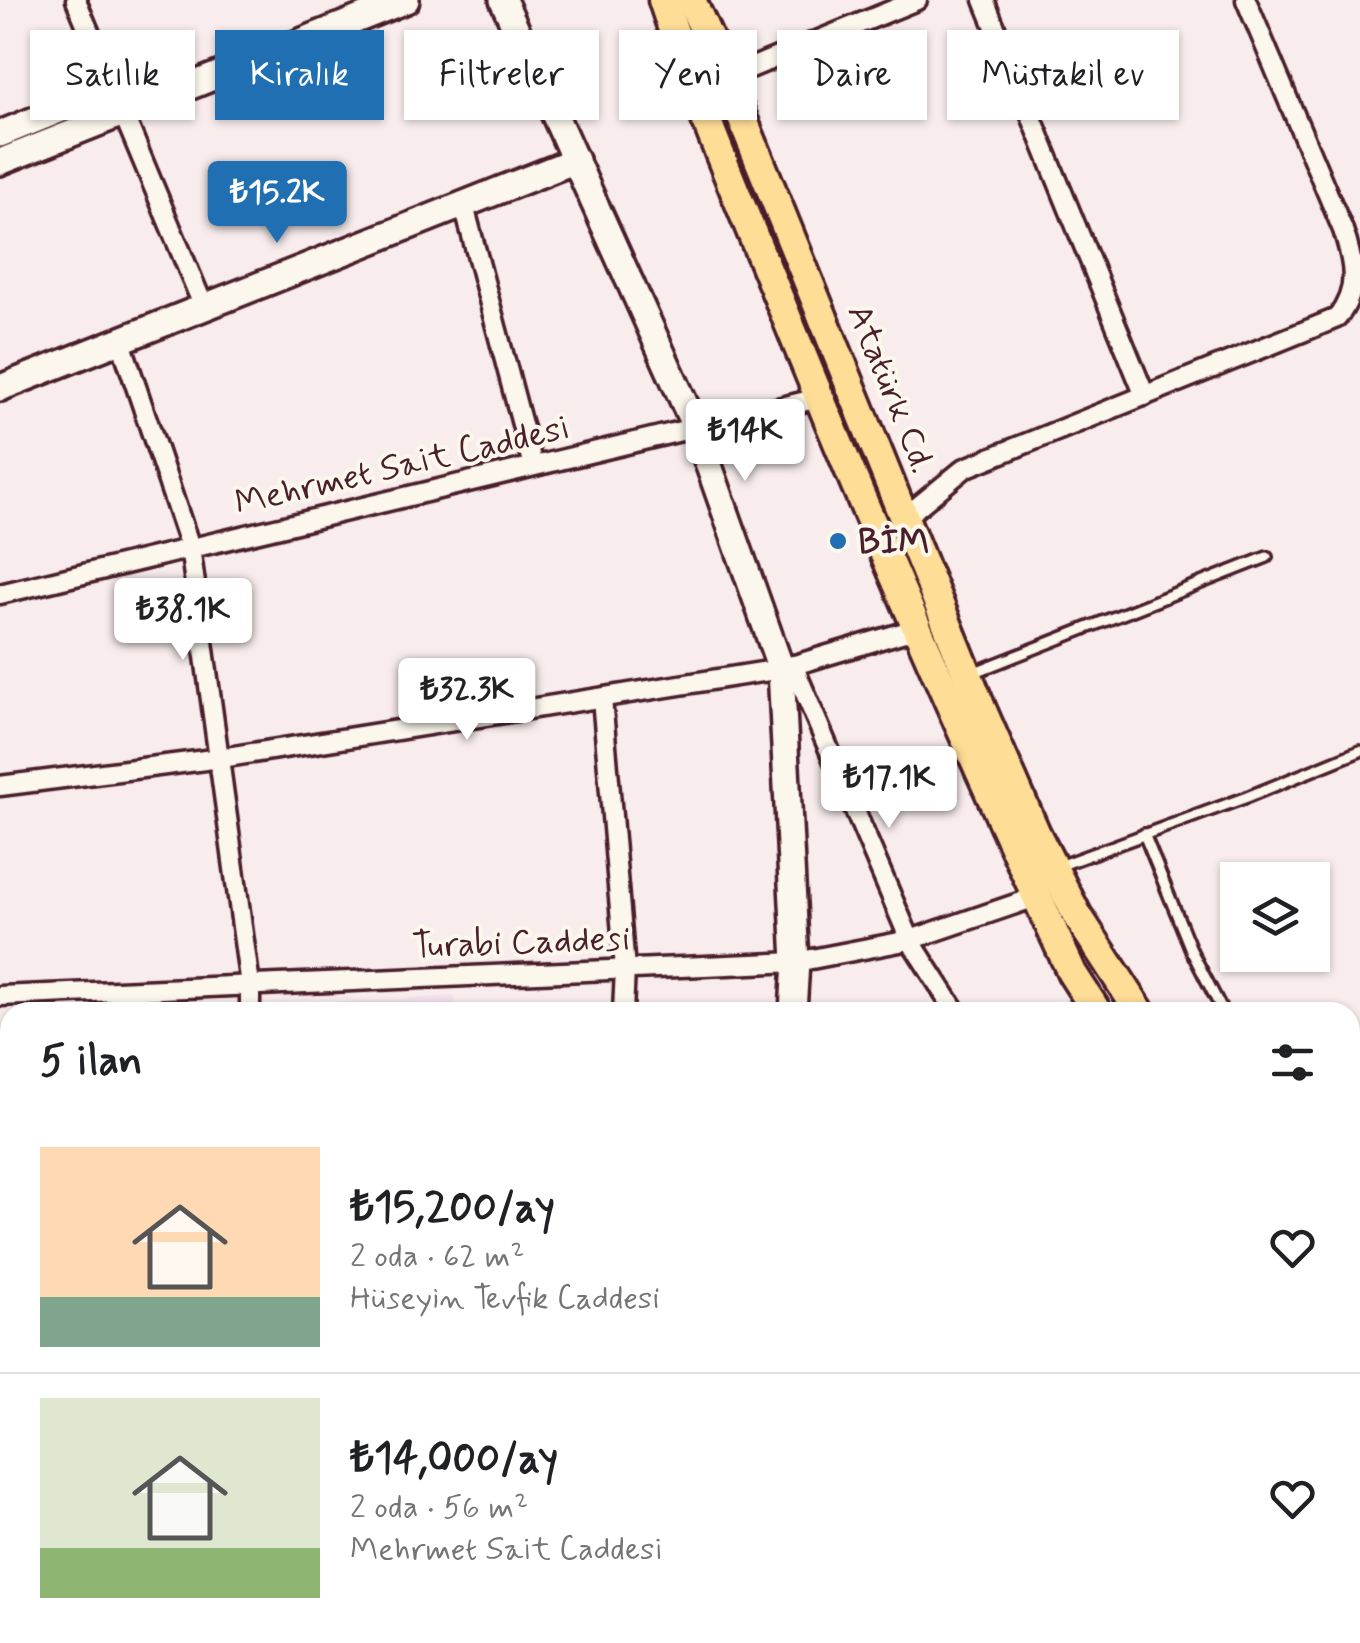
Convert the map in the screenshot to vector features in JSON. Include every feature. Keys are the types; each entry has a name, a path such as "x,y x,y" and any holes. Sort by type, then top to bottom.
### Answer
{"main road":[{"name":"Atatürk Cd.","path":"660,0 819,398 950,707 1072,973 1090,1002"},
{"name":"Atatürk Cd.","path":"690,0 704,30"},
{"path":"700,0 710,30"},
{"name":"Atatürk Cd.","path":"743,120 967,674 1053,868 1077,915 1134,1002"}],"street":[{"path":"76,0 88,30"},
{"path":"195,83 406,0"},
{"path":"503,0 696,429 787,667 910,940 950,1002"},
{"path":"757,61 918,0"},
{"path":"984,0 1145,396"},
{"path":"904,518 965,468 1338,318 1349,305 1355,283 1343,230 1246,0"},
{"path":"0,134 35,120"},
{"path":"0,162 102,120"},
{"path":"125,120 203,305"},
{"path":"0,388 576,160"},
{"path":"463,202 533,466"},
{"path":"120,339 190,547 221,758 250,1002"},
{"name":"Mehrmet Sait Caddesi","path":"0,594 819,398"},
{"path":"0,786 221,758 787,667 918,628"},
{"path":"787,667 794,1002"},
{"path":"602,698 625,969 624,1002"},
{"name":"Turabi Caddesi","path":"0,996 796,962 910,940 1036,897"}],"lane":[{"path":"967,674 1268,557"},
{"path":"1053,868 1360,751"},
{"path":"1144,834 1192,952 1218,1002"}],"shaded area":[{"path":"455,996 455,1002 352,1002"}],"place":[{"name":"BİM","path":"838,541"}]}
